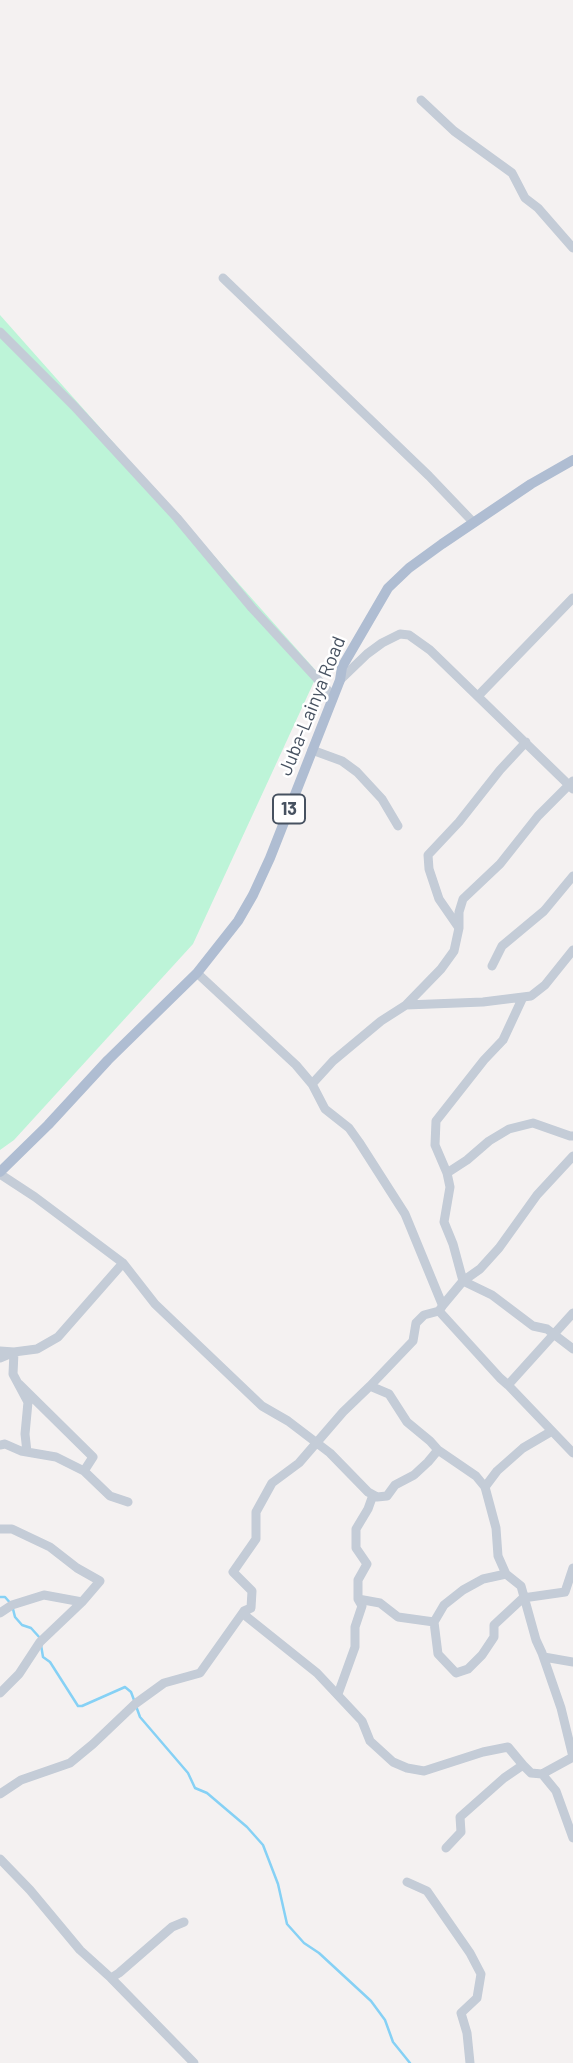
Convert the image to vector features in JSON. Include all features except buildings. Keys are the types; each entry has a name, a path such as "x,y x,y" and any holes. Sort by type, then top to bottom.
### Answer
{"main road":[{"name":"Juba-Lainya Road","path":"0,1173 108,1060 197,973 238,921 270,858 340,680 342,667 388,588 420,560 473,522 573,460"}],"street":[{"path":"421,100 454,131 512,173 525,198 538,208 573,248"},
{"path":"223,278 429,476 473,522"},
{"path":"0,332 74,406 177,518 252,608 333,696"},
{"path":"478,696 573,598"},
{"path":"312,1084 381,1021 406,1005 441,969 454,951 463,899 500,864 538,816 571,785 430,650 409,635 400,634 382,643 340,680"},
{"path":"460,928 439,899 429,869 428,855 526,742"},
{"path":"312,750 342,761 357,772 382,799 398,826"},
{"path":"492,966 502,946 544,911 573,876"},
{"path":"406,1005 483,1002 531,996 545,985 573,950"},
{"path":"197,973 296,1065 312,1084 325,1110 349,1128 405,1214 440,1308 500,1378 573,1453"},
{"path":"523,998 503,1040 436,1121 435,1145 450,1187 444,1222 463,1281 492,1295 533,1326 541,1326 573,1349"},
{"path":"447,1173 509,1129 533,1123 573,1136"},
{"path":"0,1794 21,1780 70,1763 135,1704 164,1683 200,1673 244,1611 251,1608 252,1591 233,1572 256,1539 256,1512 272,1483 299,1463 315,1442 413,1341 416,1323 424,1315 440,1308 463,1281 480,1269 499,1248 537,1195 573,1156"},
{"path":"0,1173 36,1197 122,1264 155,1304 262,1406 330,1452 360,1485 373,1495 387,1496 395,1485 414,1475 438,1450"},
{"path":"0,1351 37,1349 58,1337 122,1264"},
{"path":"508,1385 573,1313"},
{"path":"0,1358 14,1352"},
{"path":"14,1352 13,1374 28,1402 25,1434 27,1452"},
{"path":"19,1384 93,1457 84,1471"},
{"path":"244,1611 247,1617 317,1673 338,1694 362,1721 370,1741 393,1762 407,1768 424,1771 508,1747 531,1773 542,1774 572,1751 561,1708 520,1587 506,1574 498,1556 496,1528 485,1487 466,1468 438,1450 407,1422 388,1394 370,1386"},
{"path":"485,1487 497,1471 523,1448 552,1431"},
{"path":"0,1445 56,1457 84,1471 110,1496 128,1502"},
{"path":"338,1694 355,1647 355,1627 362,1606 358,1599 358,1580 367,1564 356,1548 356,1529 373,1495"},
{"path":"0,1529 12,1529 50,1548 100,1581 40,1642 19,1674 0,1693"},
{"path":"506,1574 483,1579 463,1590 444,1605 434,1622 438,1654 456,1673 468,1669 489,1646 494,1637 494,1625 523,1598 565,1592 573,1568"},
{"path":"0,1613 12,1605 44,1595 82,1602"},
{"path":"358,1599 380,1603 398,1617 434,1622"},
{"path":"544,1657 573,1662"},
{"path":"446,1848 461,1832 460,1817 523,1765"},
{"path":"542,1774 556,1791 573,1838"},
{"path":"0,1859 80,1950 194,2063"},
{"path":"407,1882 427,1891 481,1973 477,1998 461,2013 467,2033 470,2063"},
{"path":"111,1978 172,1927 184,1922"}],"green space":[{"path":"0,315 318,673 193,944 14,1140 0,1150"}],"waterway":[{"path":"0,1597 5,1597 12,1605 15,1617 22,1625 31,1628 40,1638"},
{"path":"41,1645 43,1657 50,1662 78,1706 125,1687 134,1700"},
{"path":"136,1706 140,1717 188,1773 195,1788 207,1793 247,1827 263,1845 278,1884 287,1924 304,1943 319,1953 371,2001 385,2020 393,2042 410,2063"}]}
